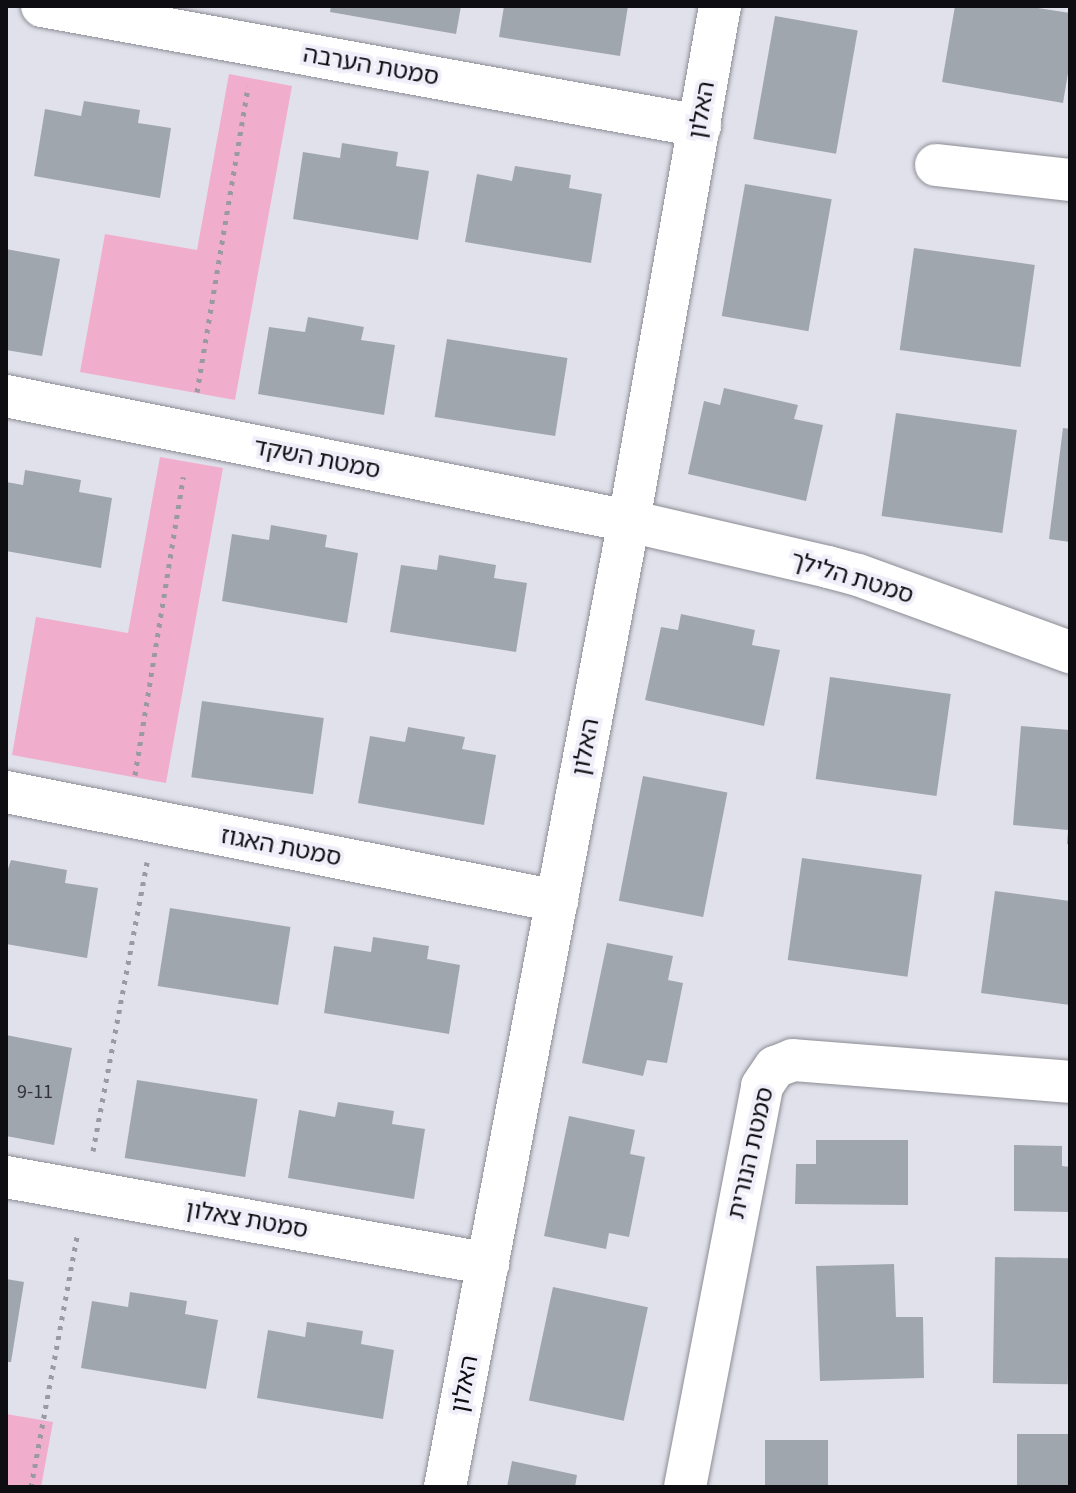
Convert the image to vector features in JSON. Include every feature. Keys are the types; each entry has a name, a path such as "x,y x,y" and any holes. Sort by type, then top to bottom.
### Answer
{"street":[{"name":"סמטת הערבה","path":"42,6 700,126"},
{"name":"האלון","path":"445,1487 629,521 720,6"},
{"path":"936,165 1070,180"},
{"name":"סמטת השקד","path":"6,396 629,521"},
{"name":"סמטת הלילך","path":"629,521 843,571 1070,652"},
{"name":"סמטת האגוז","path":"6,792 557,901"},
{"name":"סמטת הנורית","path":"685,1487 762,1086 775,1067 793,1060 1070,1082"},
{"name":"סמטת צאלון","path":"6,1177 488,1264"}],"shaded area":[{"path":"229,74 292,86 235,400 80,372 105,234 197,250"},
{"path":"160,457 223,468 166,783 12,755 36,617 128,633"},
{"path":"6,1414 53,1422 41,1487 6,1487"}],"building":[{"path":"331,6 461,6 456,34 330,12"},
{"path":"504,6 628,6 620,56 499,37"},
{"path":"955,6 1025,6 1070,13 1070,61 1063,103 942,82"},
{"path":"775,16 858,31 836,154 753,139"},
{"path":"84,101 140,110 138,123 171,128 160,198 34,176 45,109 81,116"},
{"path":"342,143 398,152 396,166 429,171 418,240 293,219 303,152 340,158"},
{"path":"515,166 571,175 569,188 602,194 591,263 465,242 477,174 512,181"},
{"path":"745,184 832,199 808,331 722,316"},
{"path":"914,248 1035,265 1020,367 900,350"},
{"path":"6,249 60,259 42,356 6,350"},
{"path":"308,317 364,327 361,340 395,345 384,415 258,394 269,327 305,332"},
{"path":"447,339 567,358 555,436 435,417"},
{"path":"724,388 798,405 794,419 823,425 806,501 688,474 704,401 720,405"},
{"path":"896,413 1017,430 1002,533 882,516"},
{"path":"1063,428 1070,429 1070,542 1049,539"},
{"path":"25,470 81,480 79,492 112,498 101,568 6,551 6,482 23,485"},
{"path":"271,525 327,535 325,547 358,553 347,623 222,601 232,534 269,540"},
{"path":"439,555 496,565 494,578 527,583 516,652 390,632 401,565 437,570"},
{"path":"681,614 755,630 752,645 780,650 764,726 645,700 661,627 678,630"},
{"path":"830,677 951,694 936,796 816,779"},
{"path":"202,701 324,718 313,794 191,777"},
{"path":"1021,726 1070,730 1070,844 1067,844 1068,830 1013,825"},
{"path":"408,727 465,737 462,749 496,755 484,825 358,803 370,736 405,742"},
{"path":"643,776 727,792 703,917 619,901"},
{"path":"802,858 922,875 907,977 788,960"},
{"path":"11,860 67,870 65,883 98,888 87,958 6,944 6,875"},
{"path":"995,891 1070,901 1070,1005 981,993"},
{"path":"170,908 290,927 278,1005 158,986"},
{"path":"373,937 429,946 427,959 460,965 449,1034 324,1013 334,946 371,952"},
{"path":"607,943 673,956 668,980 683,983 667,1063 647,1060 643,1076 582,1063"},
{"path":"6,1035 72,1048 54,1145 6,1136"},
{"path":"137,1080 257,1099 245,1177 125,1158"},
{"path":"338,1102 394,1111 392,1124 425,1129 414,1199 288,1178 299,1110 335,1117"},
{"path":"569,1116 635,1130 630,1154 645,1157 629,1237 609,1233 606,1249 544,1236"},
{"path":"816,1140 908,1140 908,1205 795,1204 796,1164 816,1164"},
{"path":"1014,1145 1062,1146 1062,1166 1070,1167 1070,1212 1014,1211"},
{"path":"995,1257 1070,1258 1068,1384 993,1383"},
{"path":"894,1264 896,1317 923,1317 924,1378 820,1381 816,1266"},
{"path":"6,1279 24,1282 11,1362 6,1362"},
{"path":"553,1287 648,1307 624,1421 529,1400"},
{"path":"130,1292 187,1301 185,1314 218,1320 206,1389 81,1368 92,1301 128,1307"},
{"path":"307,1322 363,1331 361,1344 394,1350 383,1419 257,1398 268,1330 305,1337"},
{"path":"1017,1434 1070,1434 1070,1487 1017,1487"},
{"path":"765,1440 828,1440 828,1487 765,1487"},
{"path":"512,1461 577,1475 575,1487 507,1487"}]}
